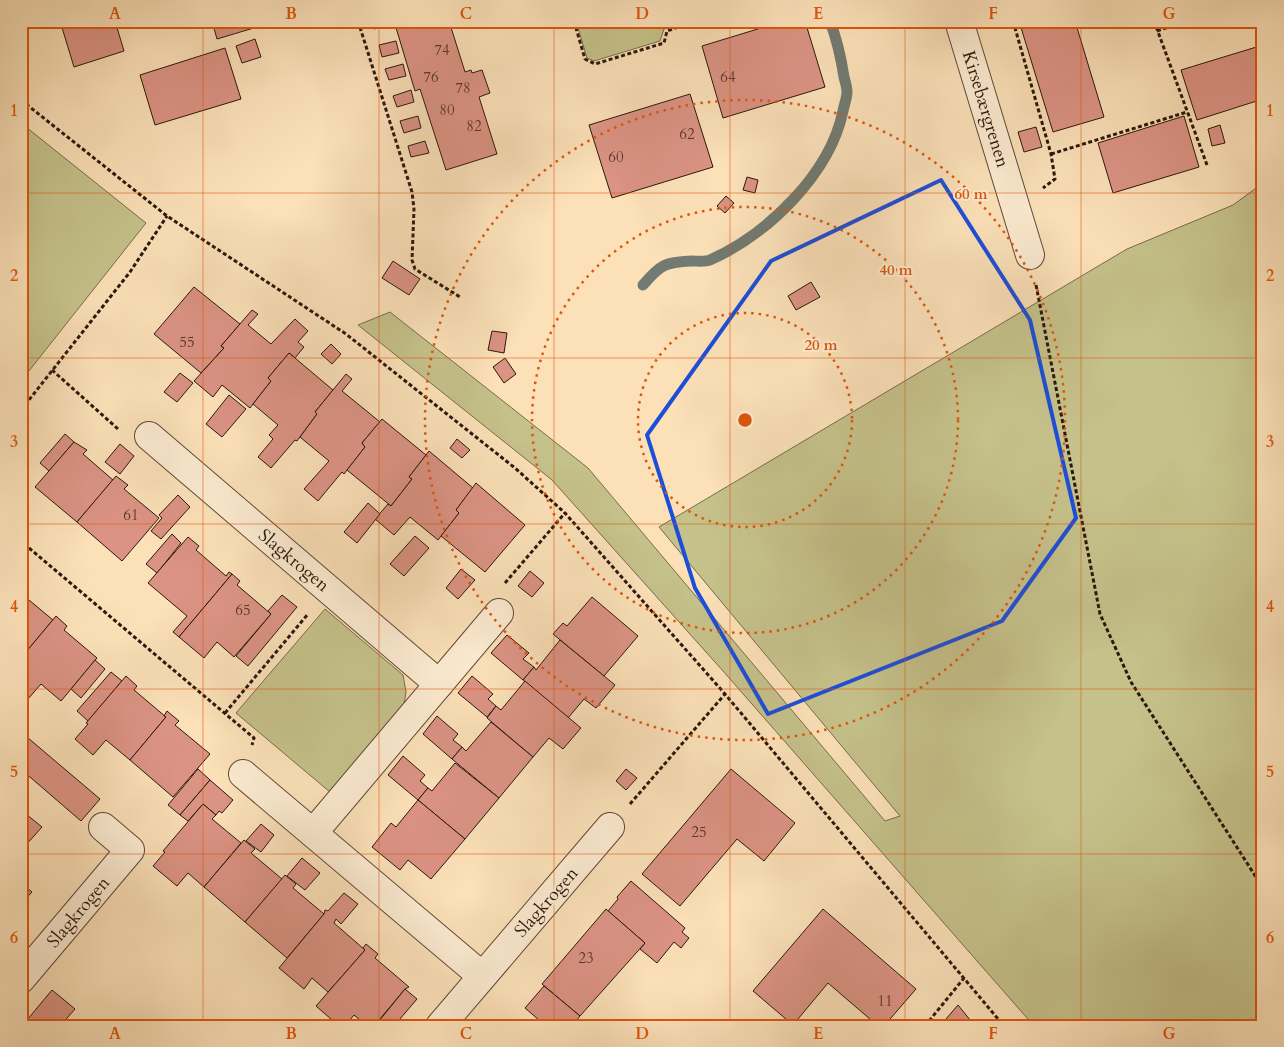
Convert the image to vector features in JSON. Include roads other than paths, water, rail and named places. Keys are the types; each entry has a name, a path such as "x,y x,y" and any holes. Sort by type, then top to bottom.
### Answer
{"street":[{"name":"Kirsebærgrenen","path":"959,21 1030,255"},
{"name":"Slagkrogen","path":"149,436 439,684"},
{"path":"313,833 499,613"},
{"path":"243,774 482,976"},
{"name":"Slagkrogen","path":"21,979 130,850 103,827"},
{"name":"Slagkrogen","path":"440,1026 610,827"}],"waterway":[{"path":"643,285 654,273 664,266 682,261 708,261 732,249 774,218 810,179 825,157 836,134 847,94 840,56 830,21"}]}
